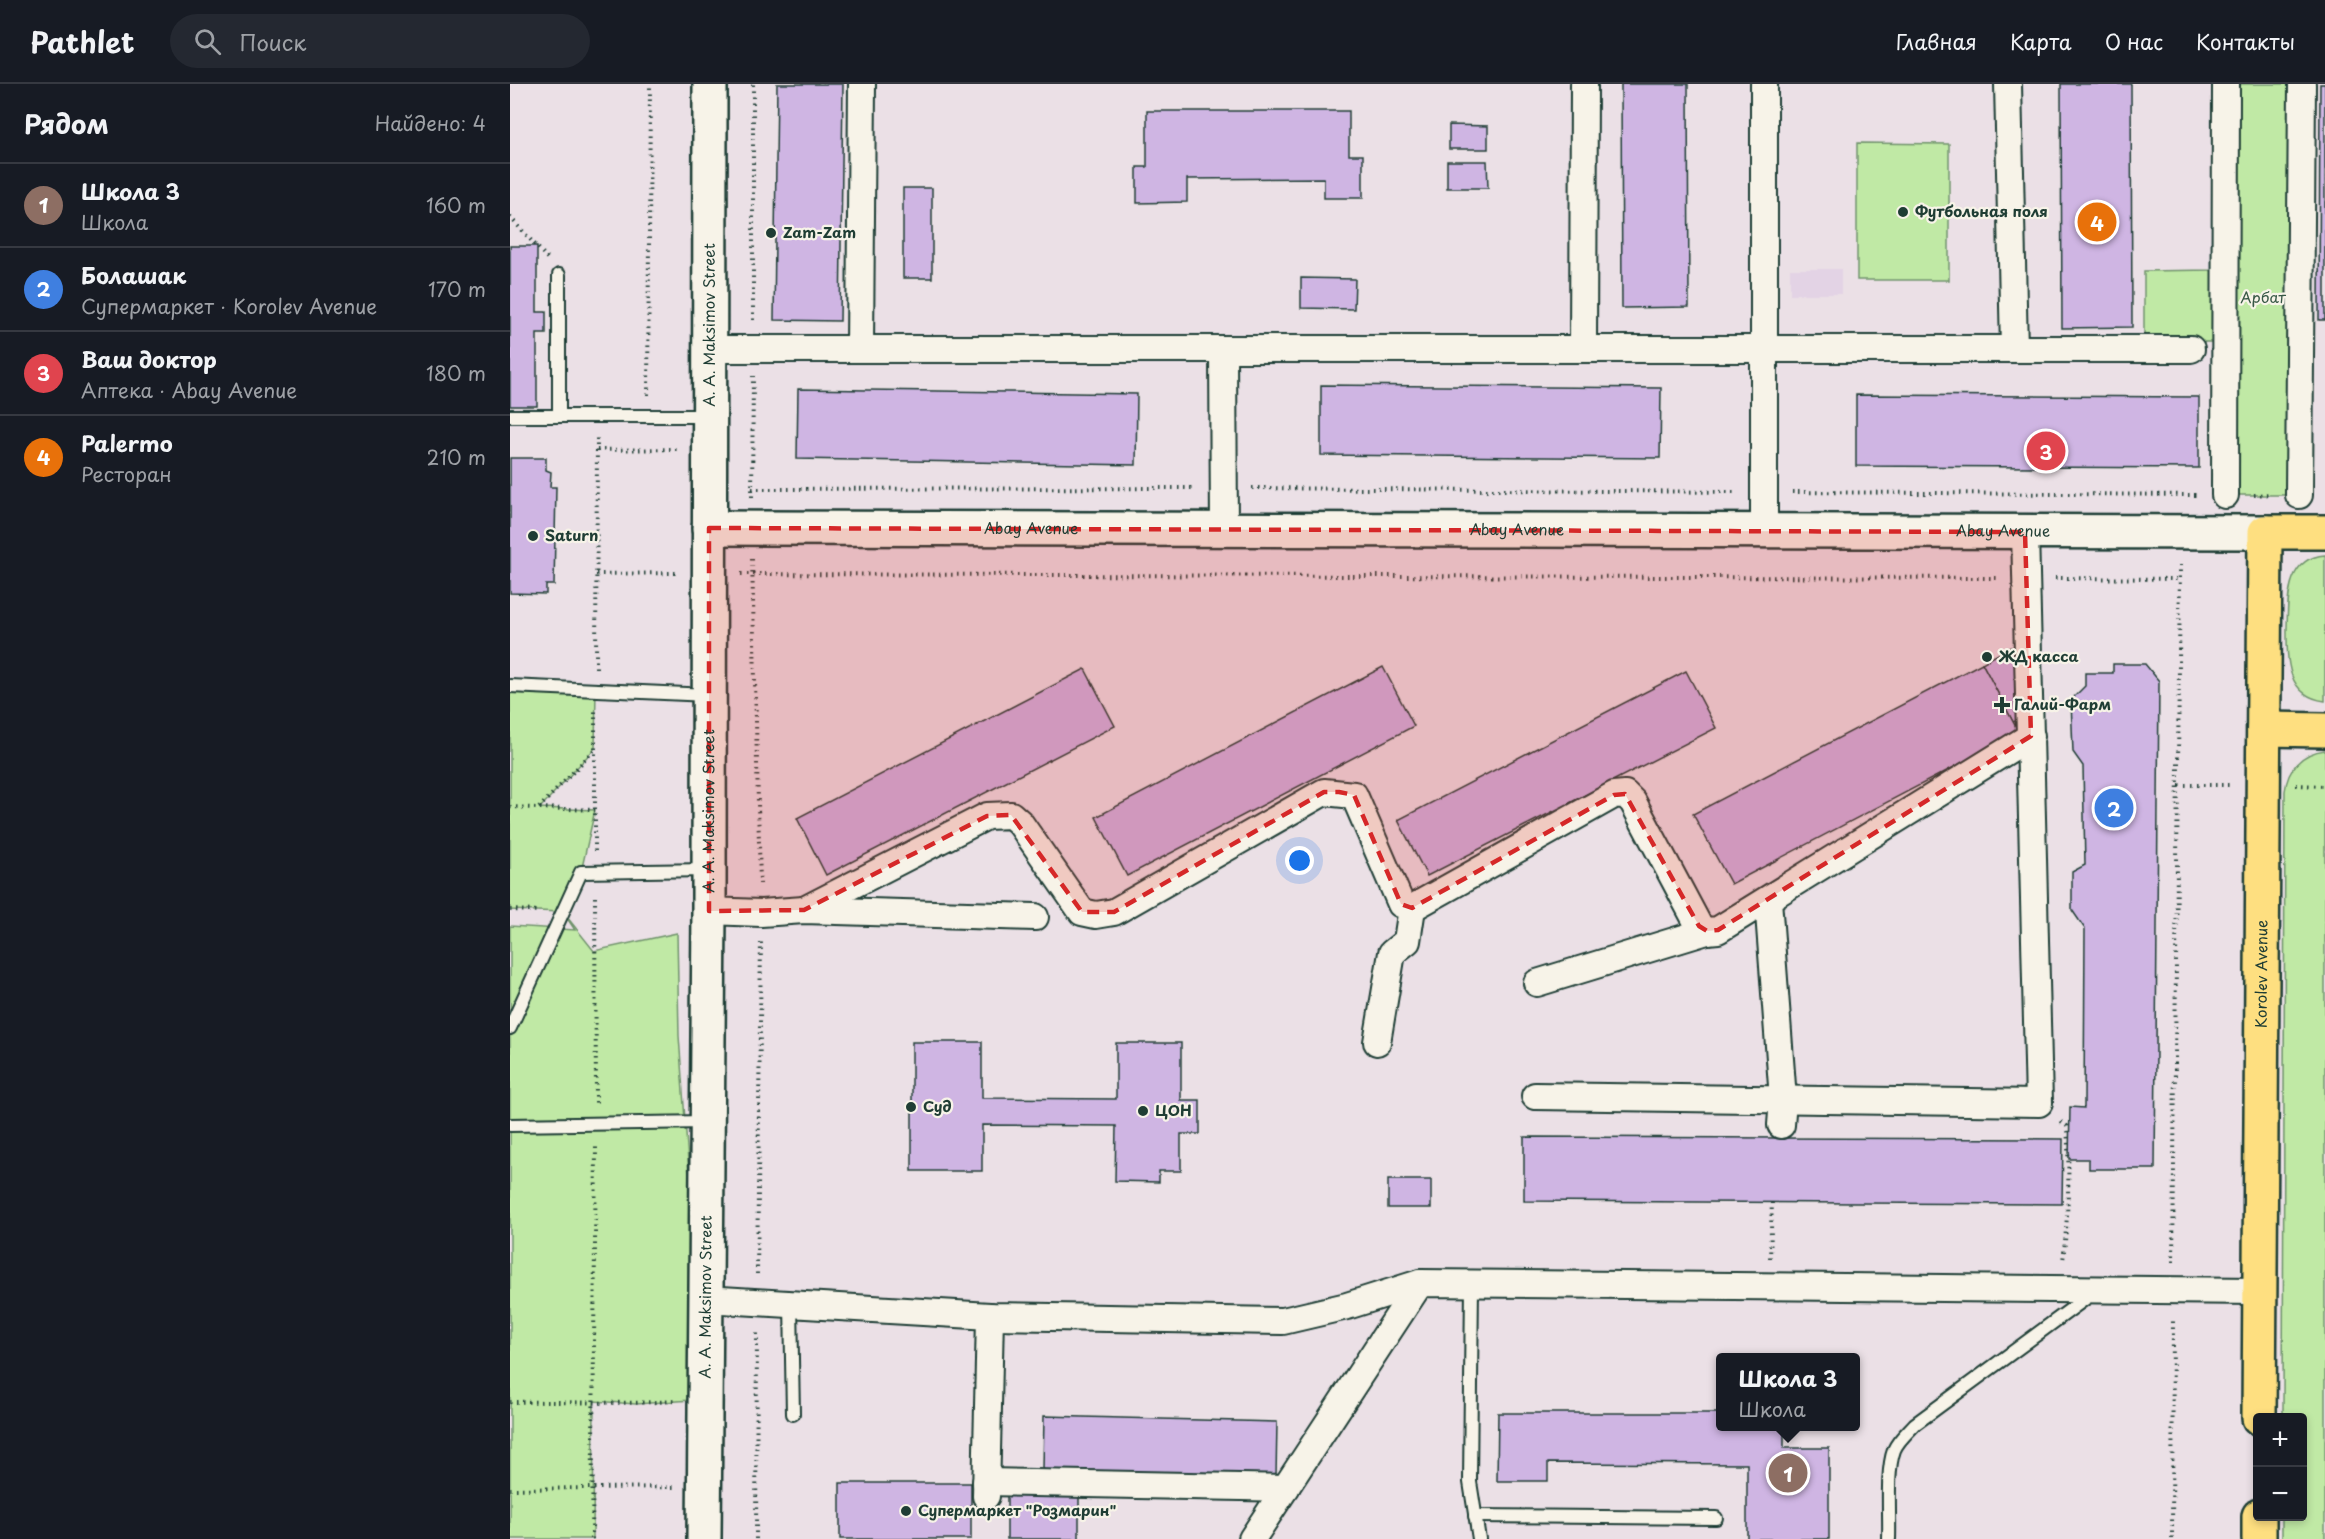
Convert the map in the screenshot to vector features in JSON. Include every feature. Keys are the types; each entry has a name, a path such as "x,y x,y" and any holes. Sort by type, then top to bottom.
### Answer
{"main road":[{"name":"Abay Avenue","path":"2265,531 2325,532"},
{"name":"Korolev Avenue","path":"2259,1413 2265,531"},
{"path":"2264,729 2325,730"},
{"path":"2259,1521 2259,1539"}],"street":[{"name":"A. A. Maksimov Street","path":"704,1539 709,911 710,84"},
{"path":"860,349 862,84"},
{"path":"1583,349 1584,84"},
{"path":"1764,84 1764,530"},
{"path":"2008,84 2014,349"},
{"path":"2225,495 2226,84"},
{"path":"2299,495 2302,84"},
{"path":"710,349 2191,348"},
{"path":"1223,349 1224,529"},
{"name":"Abay Avenue","path":"710,528 2265,531"},
{"path":"1535,1096 2039,1103 2028,578 2025,531"},
{"path":"1537,983 1719,930 2031,736"},
{"path":"804,910 987,816 1011,815 1020,823 1082,912 1096,915 1114,912 1324,792 1354,795 1401,904 1412,908 1614,795 1625,794 1632,802 1699,926 1707,932"},
{"path":"1768,900 1783,1099 1781,1125"},
{"path":"1377,1042 1392,953 1407,941 1412,908"},
{"path":"709,911 761,913 804,910 1035,917"},
{"path":"705,1299 990,1316 1283,1321 1347,1306 1420,1283 2259,1291"},
{"path":"1252,1539 1420,1283"},
{"path":"990,1316 986,1489 1286,1488"}],"lane":[{"path":"559,275 560,416"},
{"path":"510,417 710,416"},
{"path":"510,686 709,695"},
{"path":"510,1028 581,872 708,870"},
{"path":"510,1125 706,1122"},
{"path":"1472,1284 1470,1482 1479,1539"},
{"path":"1889,1539 1892,1461 1894,1448 1903,1436 1915,1424 2098,1290"},
{"path":"791,1304 793,1414"},
{"path":"1475,1516 1716,1518"}],"path":[{"path":"648,416 650,84"},
{"path":"753,84 752,574 761,913 756,1539"},
{"path":"510,217 543,252 559,275"},
{"path":"592,1539 596,1124 597,416"},
{"path":"752,489 1223,488 2299,495"},
{"path":"2172,1539 2180,495"},
{"path":"596,574 2180,579"},
{"path":"539,808 595,748"},
{"path":"510,807 595,810"},
{"path":"2039,1103 2067,1126 2068,1212 2060,1289"},
{"path":"1770,1286 1772,1202"},
{"path":"510,1402 593,1401 636,1404 705,1399"},
{"path":"510,1489 705,1486"}],"highlighted area":[{"path":"709,528 2025,532 2031,736 1718,930 1707,931 1699,926 1625,794 1614,795 1412,908 1401,904 1354,795 1324,792 1114,912 1082,912 1011,815 987,816 804,910 709,911"}],"shaded area":[{"path":"1790,269 1841,269 1841,294 1790,294"}],"green space":[{"name":"Арбат","path":"2213,84 2313,84 2313,495 2213,495 2213,342 2144,342 2144,271 2213,270"},
{"name":"Футбольная поля","path":"1857,143 1949,144 1949,280 1857,280"},
{"path":"2325,555 2325,701 2312,698 2296,684 2291,674 2287,652 2287,628 2289,593 2296,572 2312,558"},
{"path":"510,689 596,690 595,748 540,808 595,810 581,872 563,912 510,910"},
{"path":"2325,750 2325,1539 2282,1539 2282,1521 2307,1521 2307,1413 2283,1413 2285,791 2289,775 2297,763 2309,754"},
{"path":"563,912 594,951 677,933 679,1036 705,1399 636,1404 594,1401 593,1539 510,1539 510,926 575,930"}],"building":[{"path":"777,84 843,84 840,321 774,320"},
{"path":"1621,84 1688,84 1689,307 1622,308"},
{"path":"2061,84 2131,84 2132,327 2062,328"},
{"path":"2320,84 2325,84 2325,320 2319,320"},
{"path":"1147,111 1349,111 1349,155 1363,155 1363,198 1324,198 1324,178 1187,179 1187,202 1137,203 1137,167 1147,167"},
{"path":"1449,125 1488,126 1488,149 1449,149"},
{"path":"1447,161 1487,161 1488,188 1447,188"},
{"path":"903,188 932,188 932,278 903,278"},
{"path":"510,246 537,246 537,312 546,312 546,334 537,334 537,406 510,406"},
{"path":"1301,278 1355,279 1354,309 1301,308"},
{"path":"1321,385 1661,388 1660,458 1321,455"},
{"path":"798,389 1137,394 1136,465 797,459"},
{"path":"1856,395 2199,397 2199,468 1856,466"},
{"name":"Saturn","path":"510,458 546,458 546,470 551,472 550,487 556,487 554,585 546,585 546,594 510,593"},
{"path":"2011,647 2021,667 2023,718 2013,722 1982,663"},
{"path":"1982,663 2019,733 1731,884 1693,814"},
{"path":"2113,664 2145,664 2159,681 2155,1169 2089,1169 2089,1159 2069,1159 2070,1107 2084,1108 2085,929 2072,910 2072,872 2085,865 2083,766 2073,752 2071,700 2085,686 2085,673 2113,673"},
{"path":"1383,667 1414,726 1127,876 1096,817"},
{"path":"1085,669 1115,726 826,875 797,818"},
{"path":"1686,671 1716,728 1427,876 1398,820"},
{"path":"912,1042 982,1042 982,1098 1116,1099 1116,1043 1181,1043 1181,1100 1200,1100 1200,1134 1181,1134 1181,1171 1159,1171 1159,1182 1115,1181 1116,1126 982,1125 982,1171 912,1171"},
{"path":"1524,1137 2063,1139 2062,1204 1524,1201"},
{"path":"1388,1180 1431,1180 1431,1208 1388,1208"},
{"path":"1498,1413 1716,1413 1716,1431 1784,1431 1784,1448 1829,1448 1829,1539 1747,1539 1747,1464 1548,1463 1548,1481 1497,1481"},
{"path":"1044,1416 1277,1422 1276,1476 1043,1470"},
{"name":"Супермаркет \"Розмарин\"","path":"840,1483 971,1483 971,1539 840,1539"},
{"name":"Супермаркет \"Розмарин\"","path":"1007,1495 1079,1495 1079,1539 1007,1539"}],"place":[{"name":"Футбольная поля","path":"1903,212"},
{"name":"Palermo","path":"2097,222"},
{"name":"Zam-Zam","path":"771,233"},
{"name":"Ваш доктор","path":"2046,451"},
{"name":"Saturn","path":"533,536"},
{"name":"ЖД касса","path":"1987,657"},
{"name":"Галий-Фарм","path":"2002,705"},
{"name":"Болашак","path":"2114,808"},
{"name":"Суд","path":"911,1107"},
{"name":"ЦОН","path":"1143,1111"},
{"name":"Школа 3","path":"1788,1473"},
{"name":"Супермаркет \"Розмарин\"","path":"906,1511"}]}
